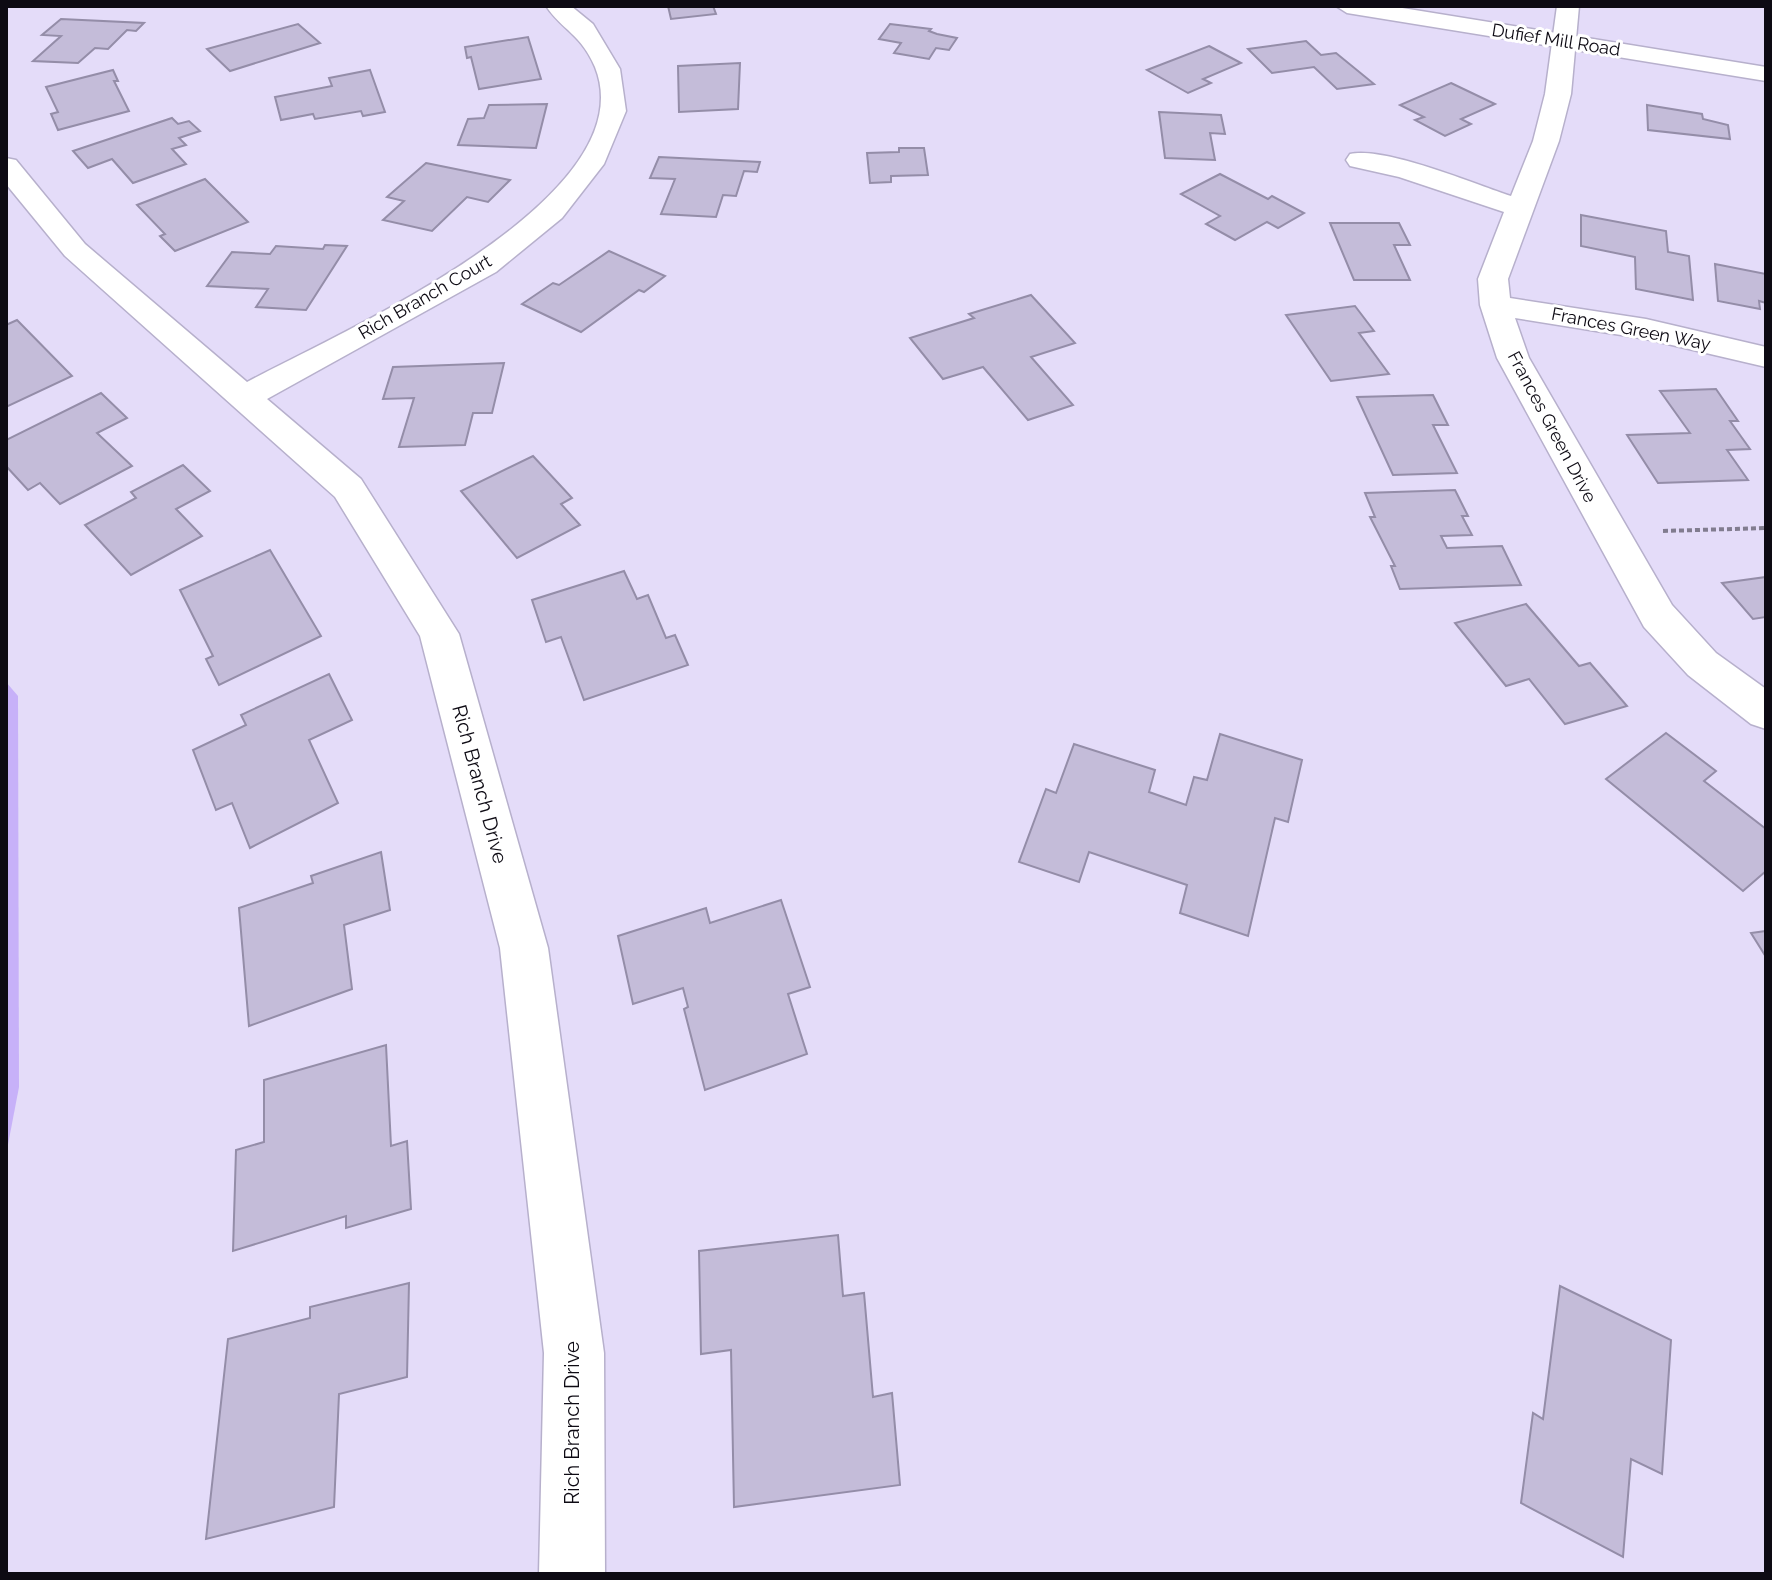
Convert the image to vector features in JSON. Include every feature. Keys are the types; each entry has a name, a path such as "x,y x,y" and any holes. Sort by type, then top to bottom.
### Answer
{"street":[{"name":"Rich Branch Court","path":"246,397 485,266 552,212 594,158 613,111 608,69 585,29 557,6"},
{"name":"Dufief Mill Road","path":"1347,6 1766,74"},
{"name":"Frances Green Drive","path":"1568,6 1566,42 1546,141 1493,279 1495,305 1513,358 1658,616 1702,664 1766,712"},
{"path":"1360,160 1406,170 1519,208"},
{"name":"Rich Branch Drive","path":"6,166 75,250 348,488 439,634 524,948 574,1353 572,1574"},
{"name":"Frances Green Way","path":"1495,305 1646,329 1766,357"}],"path":[{"path":"1609,532 1766,528"}],"shaded area":[{"path":"6,682 18,696 19,1087 6,1155"}],"building":[{"path":"668,6 713,6 716,14 671,19"},
{"path":"61,19 144,23 136,31 127,30 108,49 95,48 78,63 33,61 61,36 42,35"},
{"path":"298,24 320,43 230,71 207,49"},
{"path":"890,24 931,29 929,31 957,38 949,50 936,48 929,59 894,53 901,43 879,39"},
{"path":"528,37 541,79 479,89 471,57 467,58 465,47"},
{"path":"1306,41 1321,55 1336,53 1374,84 1337,89 1314,67 1272,73 1248,49"},
{"path":"1209,46 1241,63 1203,79 1211,83 1188,93 1147,70"},
{"path":"740,63 738,109 679,112 678,66"},
{"path":"113,70 118,81 114,81 129,111 58,130 51,114 58,112 46,87"},
{"path":"370,70 385,112 363,116 361,111 315,119 313,114 281,120 275,97 332,86 329,78"},
{"path":"1451,83 1495,104 1461,119 1471,124 1445,136 1415,120 1424,117 1400,105"},
{"path":"547,104 536,148 458,145 468,119 484,118 489,105"},
{"path":"1647,105 1702,114 1703,119 1728,125 1730,139 1648,130"},
{"path":"1159,112 1221,115 1225,134 1210,133 1215,160 1165,158"},
{"path":"172,118 178,124 189,121 200,131 179,138 186,145 172,149 186,164 133,183 112,159 88,168 73,151"},
{"path":"899,148 924,148 928,175 891,176 891,182 870,183 867,153 899,152"},
{"path":"659,157 760,162 757,172 744,171 736,196 723,195 716,217 661,214 675,179 650,178"},
{"path":"426,163 510,180 488,202 467,197 432,231 383,220 404,201 387,197"},
{"path":"1220,174 1268,199 1272,196 1304,213 1278,228 1267,222 1235,240 1206,224 1220,216 1181,194"},
{"path":"205,179 248,222 175,251 160,236 165,234 137,205"},
{"path":"1581,215 1666,231 1668,252 1689,256 1693,300 1636,289 1635,257 1581,246"},
{"path":"1330,223 1399,223 1410,245 1394,245 1410,280 1354,280"},
{"path":"325,245 347,246 306,310 256,307 268,289 207,286 232,252 270,254 276,246 323,249"},
{"path":"609,251 665,276 644,292 639,290 581,332 522,304 553,283 559,285"},
{"path":"1715,264 1766,274 1766,303 1759,301 1760,309 1718,301"},
{"path":"1031,295 1075,343 1031,357 1073,405 1028,420 983,367 943,379 910,338 974,318 969,314"},
{"path":"1355,306 1374,331 1359,333 1389,374 1331,381 1286,315"},
{"path":"17,320 72,376 6,407 6,325"},
{"path":"504,363 492,413 473,413 465,445 399,447 414,398 383,399 393,367"},
{"path":"1716,389 1738,421 1730,421 1750,449 1727,450 1748,480 1658,483 1627,435 1690,433 1660,391"},
{"path":"101,393 127,418 97,433 132,466 60,504 40,483 28,490 6,466 6,440"},
{"path":"1433,395 1448,425 1433,425 1457,473 1393,475 1357,397"},
{"path":"533,456 572,498 561,504 580,525 517,558 461,491"},
{"path":"183,465 210,491 176,509 202,536 131,575 85,525 136,498 131,492"},
{"path":"1455,490 1468,516 1462,516 1472,535 1441,536 1447,548 1502,546 1521,585 1400,589 1391,566 1395,566 1370,517 1375,517 1365,493"},
{"path":"270,550 321,636 219,685 206,659 213,656 180,590"},
{"path":"624,571 637,599 648,595 666,638 675,635 688,665 584,700 561,637 546,642 532,600"},
{"path":"1766,577 1766,617 1753,619 1722,583"},
{"path":"1526,604 1579,666 1590,663 1627,706 1565,724 1529,679 1506,686 1455,623"},
{"path":"329,674 352,720 309,740 338,803 250,848 232,803 216,810 193,750 246,725 241,715"},
{"path":"1666,733 1716,771 1704,781 1766,829 1766,871 1743,891 1606,779"},
{"path":"1220,734 1302,760 1288,822 1275,818 1248,936 1180,913 1187,885 1089,852 1079,882 1019,862 1046,789 1056,793 1074,744 1155,770 1149,792 1186,805 1194,777 1207,780"},
{"path":"381,852 390,910 344,925 352,989 249,1026 239,908 313,883 311,876"},
{"path":"781,900 810,987 788,994 807,1054 705,1090 684,1009 688,1007 683,988 633,1004 618,936 706,908 710,923"},
{"path":"1766,931 1766,957 1751,933"},
{"path":"386,1045 391,1146 407,1141 411,1209 346,1228 346,1216 233,1251 236,1150 264,1142 264,1080"},
{"path":"838,1235 843,1296 864,1293 873,1397 892,1393 900,1485 734,1507 731,1350 701,1354 699,1251"},
{"path":"409,1283 407,1377 339,1394 334,1507 206,1539 228,1339 310,1318 310,1307"},
{"path":"1560,1286 1671,1340 1662,1474 1631,1459 1623,1557 1521,1503 1533,1413 1543,1419"}]}
